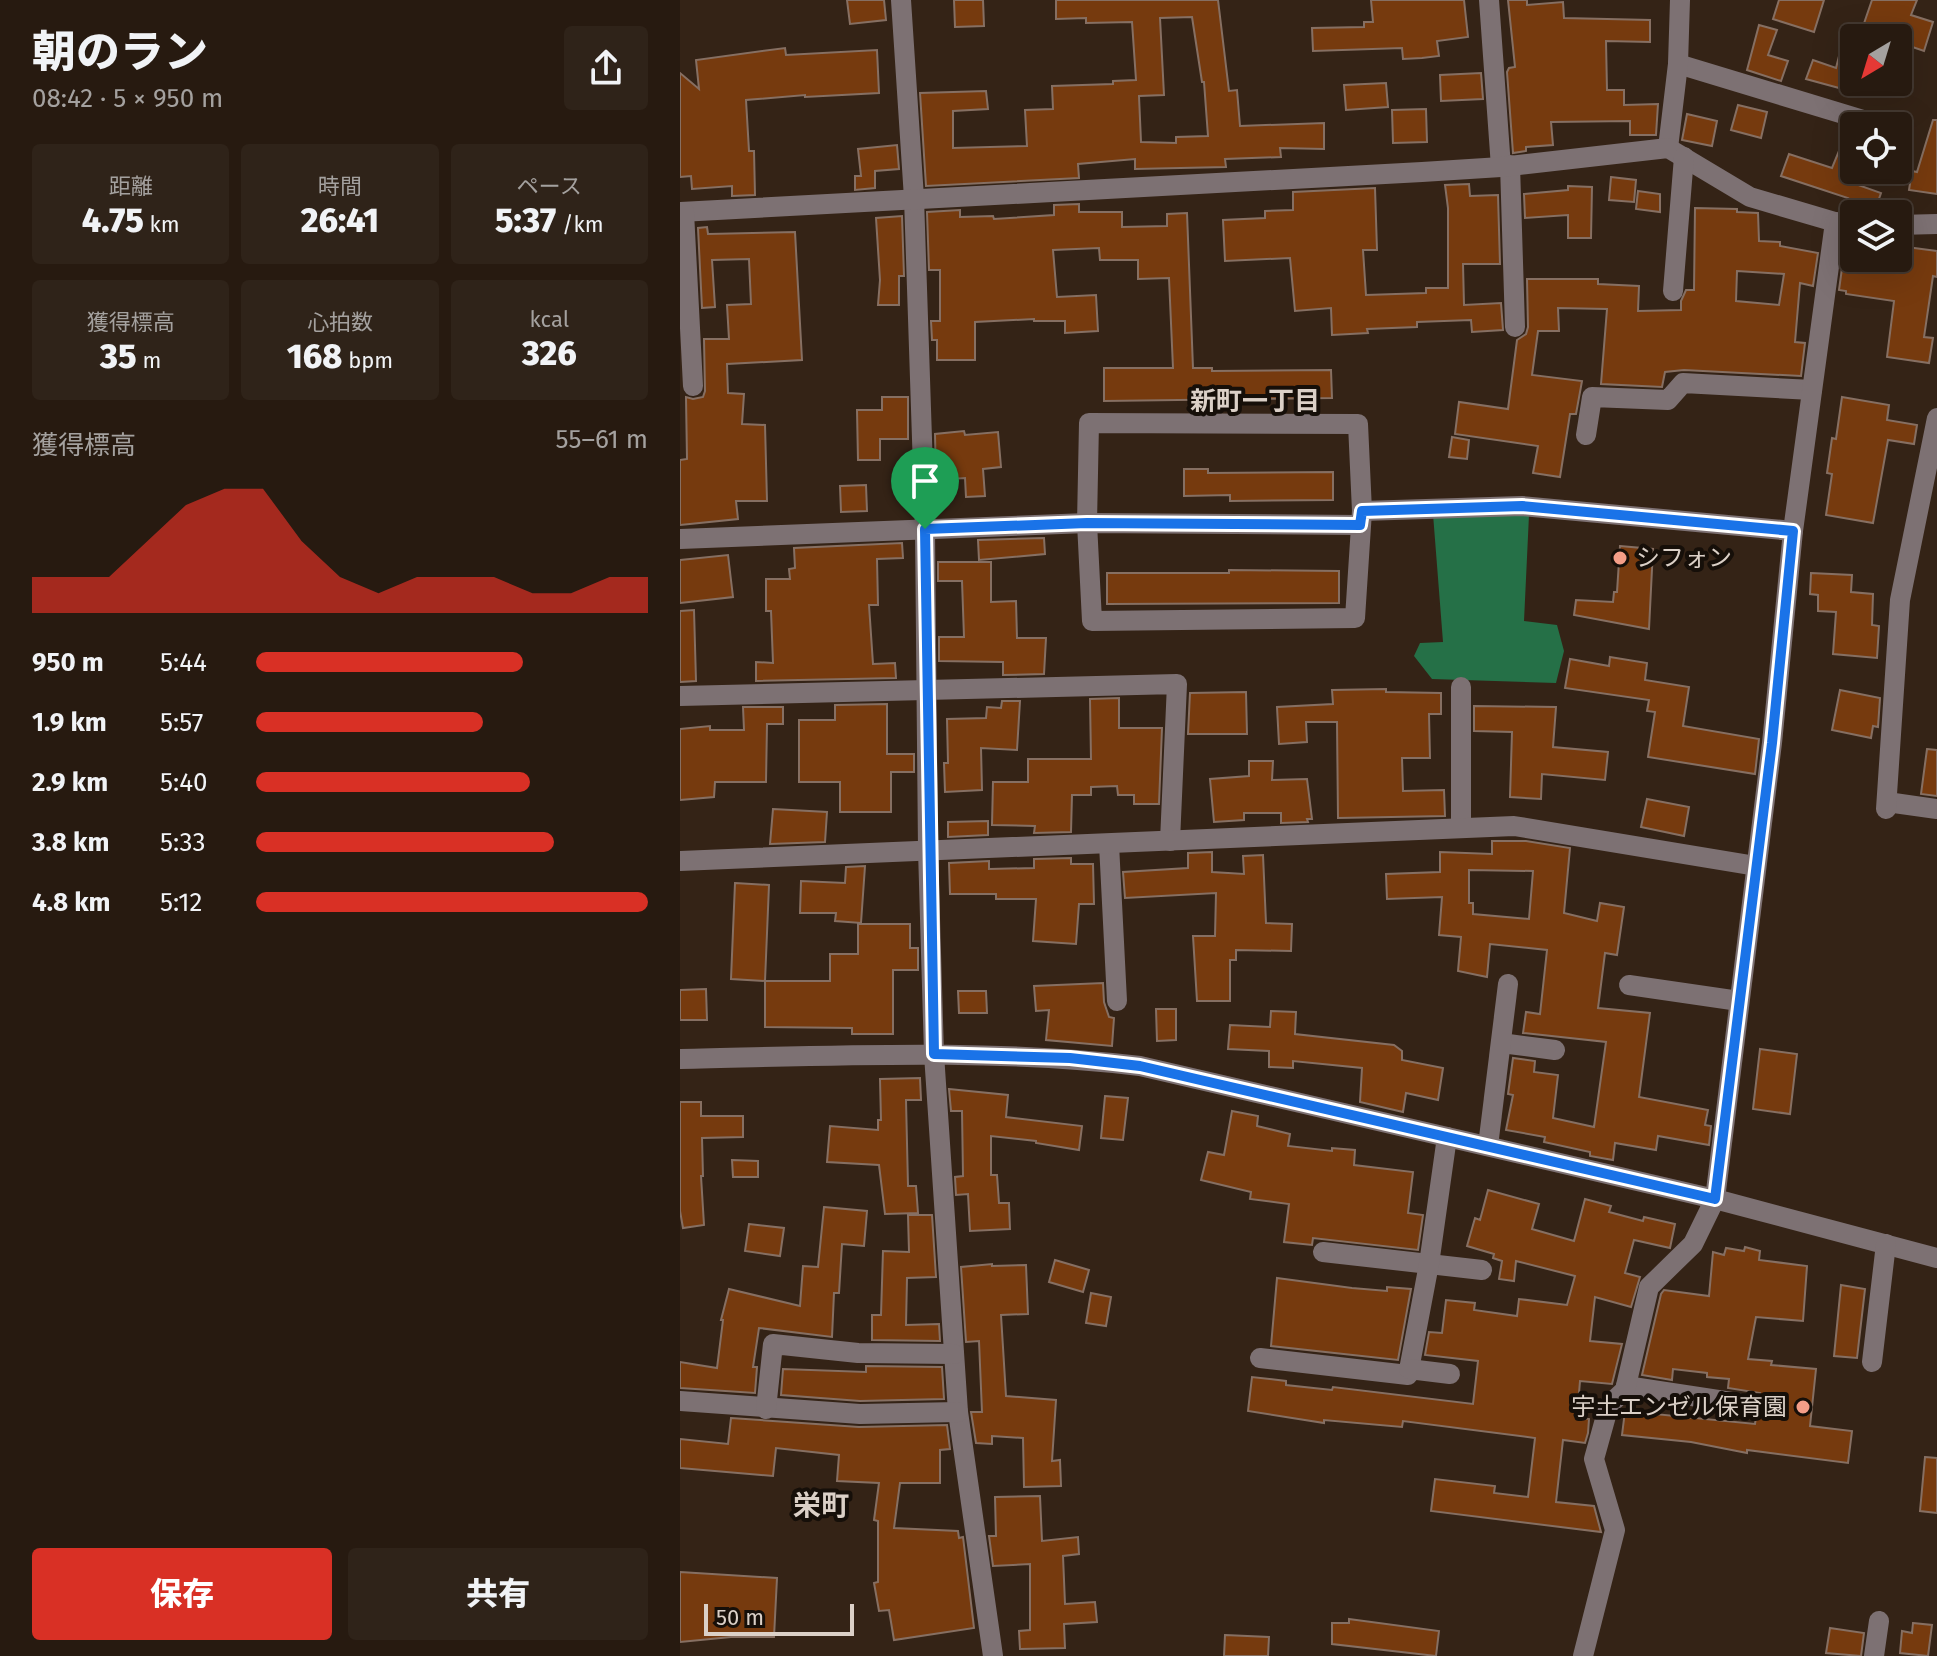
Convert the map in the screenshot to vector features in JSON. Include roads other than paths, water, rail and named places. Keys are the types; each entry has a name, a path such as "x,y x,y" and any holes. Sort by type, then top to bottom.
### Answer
{"street":[{"path":"901,0 914,198 925,529 928,850 934,1054 958,1412 993,1656"},
{"path":"1489,0 1506,166 1515,327"},
{"path":"1673,291 1680,0"},
{"path":"1678,64 1840,113"},
{"path":"693,386 682,212 1506,166 1676,153 1750,197 1840,222"},
{"path":"1912,225 1937,224"},
{"path":"1583,1656 1615,1530 1594,1459 1609,1405 1626,1386 1649,1287 1693,1244 1715,1199 1772,743 1793,531 1812,390 1840,248"},
{"path":"1586,435 1592,397 1668,400 1683,383 1812,390"},
{"path":"1937,418 1900,600 1887,806 1937,809"},
{"path":"1089,423 1358,424 1361,518 1355,618 1092,621 1087,523 1089,423"},
{"path":"680,539 1087,523 1361,518 1522,506 1793,531"},
{"path":"680,696 1177,684 1170,841"},
{"path":"1461,687 1461,828"},
{"path":"680,861 1514,826 1756,866"},
{"path":"1109,844 1117,1001"},
{"path":"1488,1146 1508,984"},
{"path":"1629,985 1739,1001"},
{"path":"1501,1043 1555,1050"},
{"path":"680,1059 934,1054 1070,1058 1140,1066 1715,1199 1937,1258"},
{"path":"1260,1358 1408,1375 1429,1264 1447,1137"},
{"path":"1872,1362 1886,1244"},
{"path":"1323,1252 1482,1270"},
{"path":"766,1409 773,1344 858,1353 954,1354"},
{"path":"1409,1369 1450,1374"},
{"path":"1626,1386 1738,1403"},
{"path":"680,1401 860,1414 958,1412"},
{"path":"1874,1656 1879,1621"}],"place":[{"name":"シフォン","path":"1620,558"},
{"name":"宇土エンゼル保育園","path":"1803,1407"}],"district":[{"name":"新町一丁目","path":"1255,401"},
{"name":"栄町","path":"821,1505"}]}
